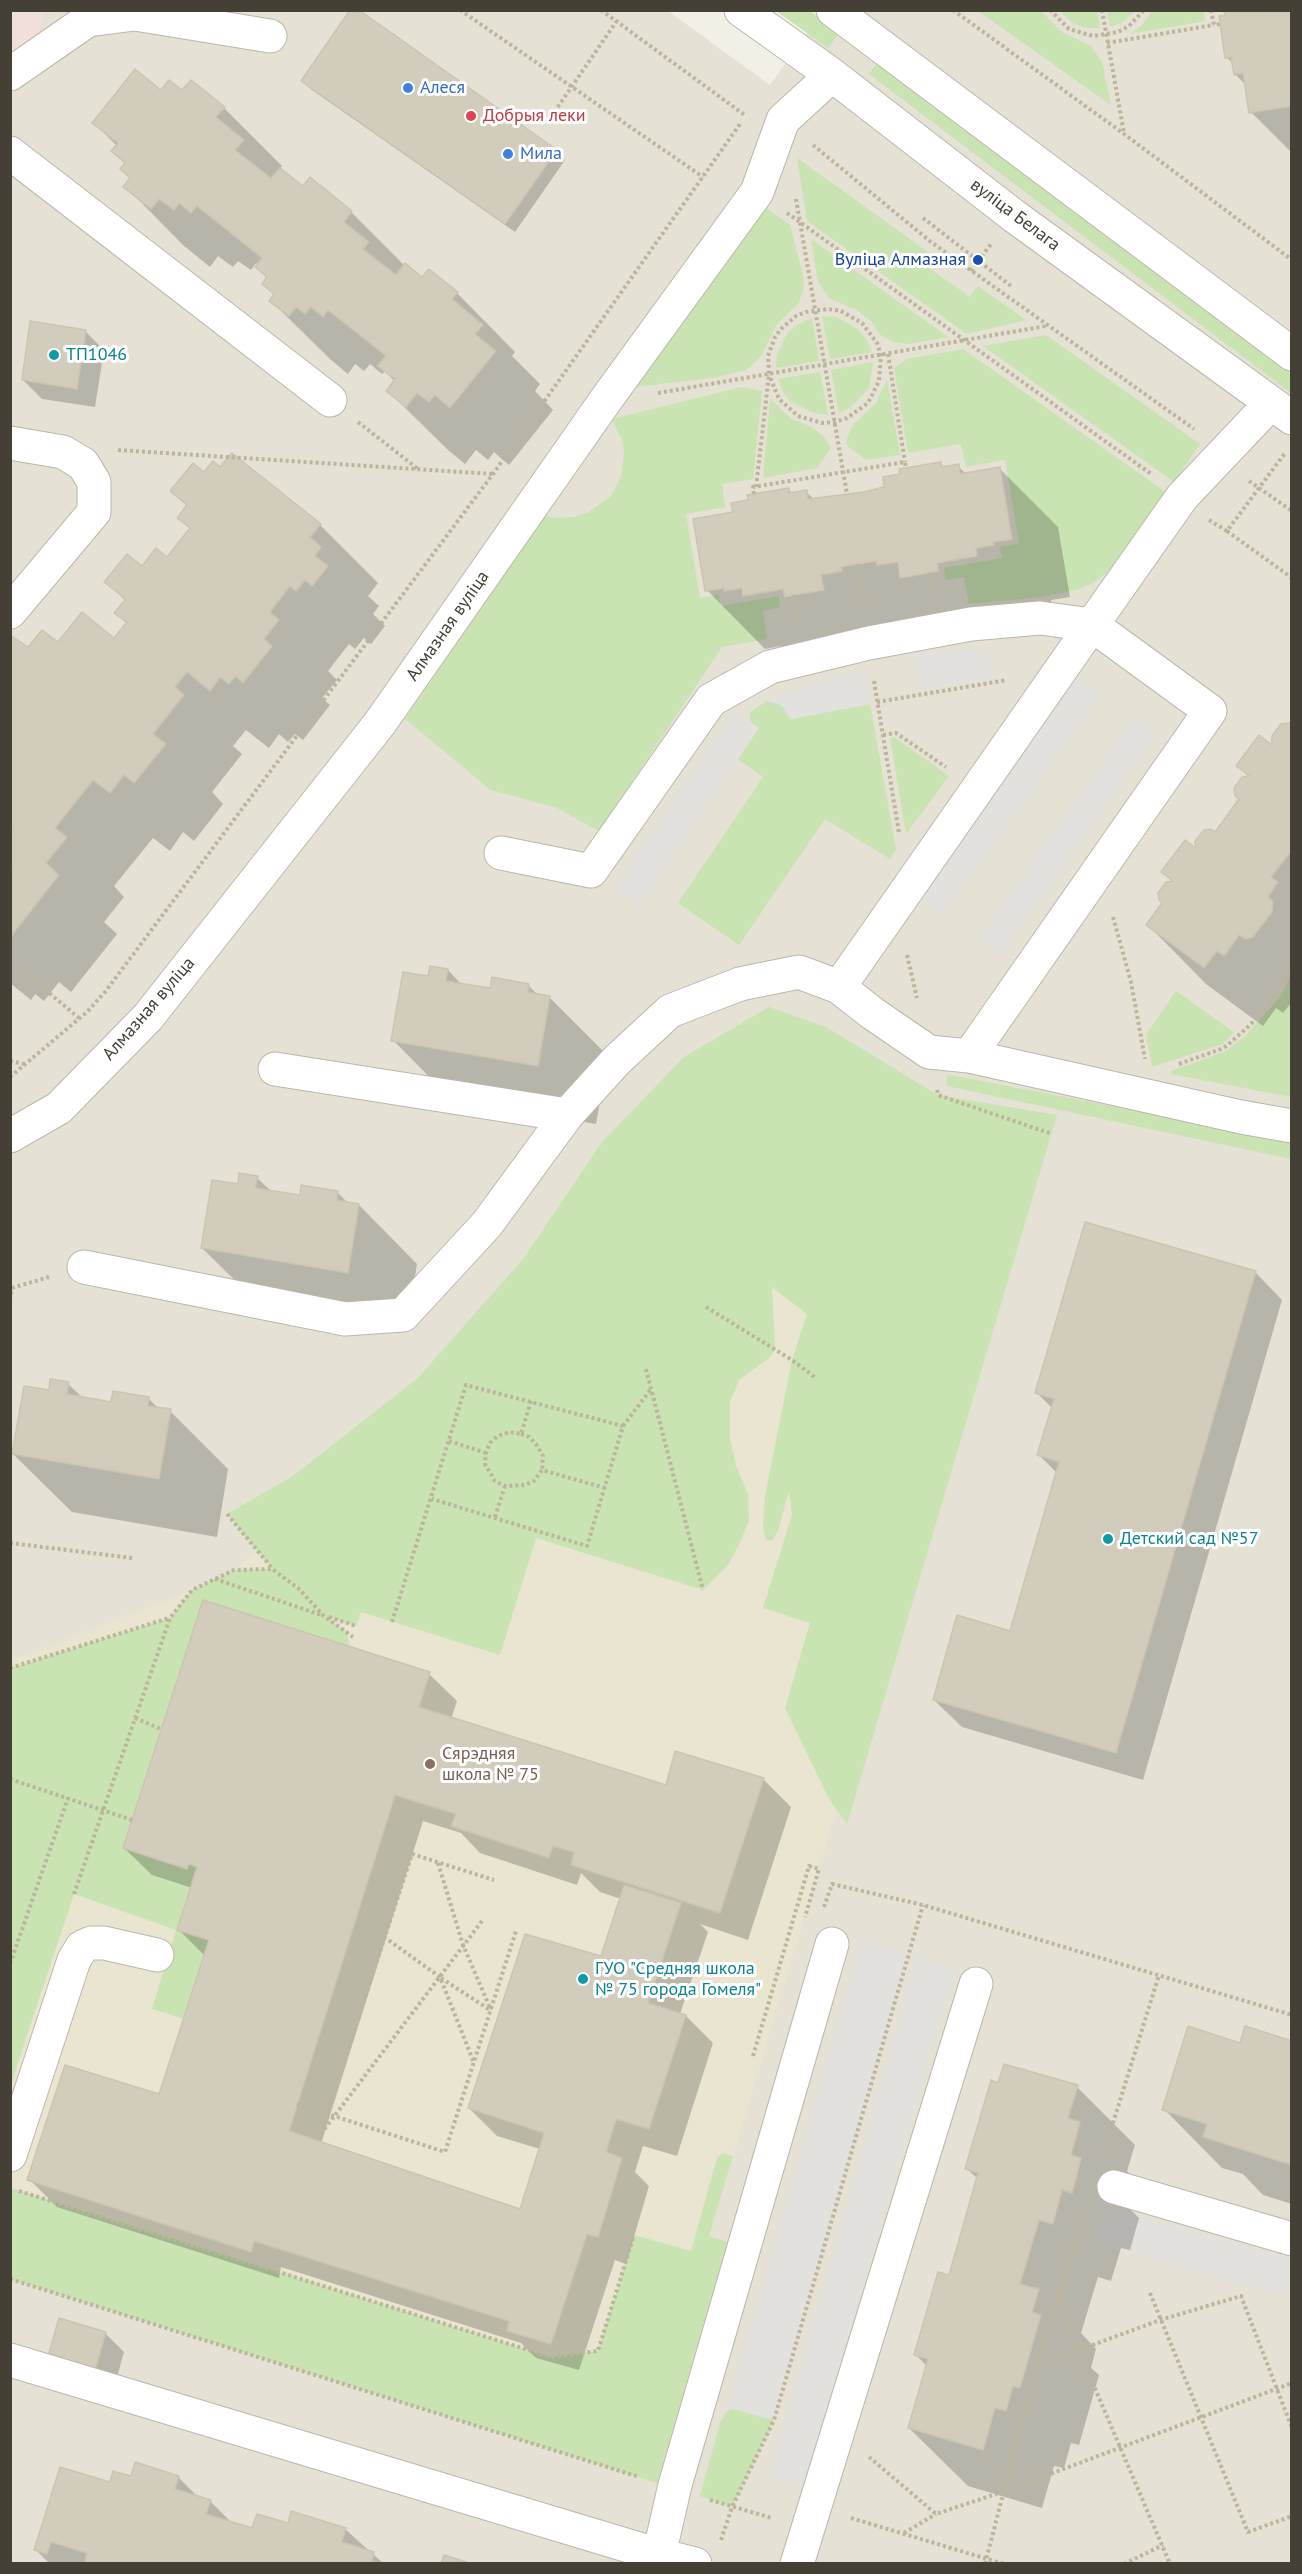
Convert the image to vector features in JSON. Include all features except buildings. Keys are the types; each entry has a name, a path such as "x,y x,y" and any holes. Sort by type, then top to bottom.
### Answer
{"street":[{"name":"вуліца Белага","path":"741,10 832,75 1014,216 1281,410"},
{"path":"833,10 1290,350"},
{"path":"10,74 89,15 135,14 270,36"},
{"name":"Алмазная вуліца","path":"10,1136 59,1108 148,1017 380,723 605,401 757,192 783,120 832,75"},
{"path":"10,153 330,400"},
{"path":"839,987 1182,497 1218,460 1281,410"},
{"path":"10,443 63,452 83,464 94,482 94,512 10,612"},
{"path":"501,853 591,871 711,700 770,667 869,643 971,624 1040,618 1092,625 1210,711 969,1056"},
{"path":"84,1267 345,1319 403,1316 487,1224 567,1115 617,1060 670,1011 740,984 798,972 839,987 929,1052 969,1056 1240,1117 1292,1126"},
{"path":"275,1069 567,1115"},
{"path":"10,2155 74,1960 82,1947 92,1943 104,1943 157,1955"},
{"path":"658,2559 675,2485 832,1944"},
{"path":"797,2564 976,1984"},
{"path":"1107,2175 1292,2239"},
{"path":"10,2360 658,2559 695,2564"}],"path":[{"path":"460,10 703,177"},
{"path":"601,10 745,116 783,120 971,271 1198,433 1218,460 1292,511"},
{"path":"953,10 1292,260"},
{"path":"1050,10 1069,29 1093,36 1106,36 1129,26 1144,10"},
{"path":"1102,10 1124,134"},
{"path":"1211,10 1214,25"},
{"path":"551,117 570,86 616,22"},
{"path":"1107,43 1220,24"},
{"path":"10,1077 79,1018 105,992 493,474 745,116"},
{"path":"794,188 847,494"},
{"path":"757,192 1182,497"},
{"path":"923,218 1011,286"},
{"path":"971,271 978,260"},
{"path":"754,494 753,487 756,487 769,375 768,356 776,337 796,316 815,309 828,309 852,316 871,332 881,355 879,381 868,403 847,418 835,422 822,423 798,416 778,399 769,375"},
{"path":"605,401 825,366 1047,326"},
{"path":"888,354 906,468"},
{"path":"330,400 419,469"},
{"path":"63,452 110,450 493,474"},
{"path":"756,487 905,462"},
{"path":"1227,531 1292,578"},
{"path":"858,564 877,702 901,844"},
{"path":"929,573 931,587"},
{"path":"794,596 796,610"},
{"path":"877,702 1017,679"},
{"path":"883,735 896,733 950,770"},
{"path":"1110,907 1131,982 1146,1063"},
{"path":"1170,1067 1224,1048 1233,1041 1264,1013 1279,993 1292,962"},
{"path":"10,967 24,972 79,1018"},
{"path":"10,1061 26,1064"},
{"path":"938,1095 1052,1134"},
{"path":"10,1300 11,1288 84,1267"},
{"path":"706,1307 792,1359 816,1378"},
{"path":"646,1369 703,1590"},
{"path":"392,1622 466,1384 623,1426"},
{"path":"432,1499 587,1546 623,1426 651,1389"},
{"path":"521,1434 531,1401"},
{"path":"510,1432 521,1434 536,1443 543,1456 542,1470 534,1481 525,1485 505,1486 495,1481 489,1473 485,1464 486,1453 490,1443 498,1436 510,1432"},
{"path":"449,1441 486,1453"},
{"path":"542,1470 605,1488"},
{"path":"495,1517 505,1486"},
{"path":"227,1514 272,1569 298,1588 324,1616 353,1637"},
{"path":"536,1538 539,1531"},
{"path":"10,1543 132,1558"},
{"path":"74,1894 170,1618 192,1590 234,1569 272,1569"},
{"path":"214,1579 356,1626"},
{"path":"10,1668 170,1618"},
{"path":"135,1718 161,1729"},
{"path":"10,1779 132,1820"},
{"path":"10,1964 68,1798"},
{"path":"482,1921 320,2135 411,1854 494,1880"},
{"path":"437,1862 463,1945 491,2010"},
{"path":"720,2542 732,2507 774,2421 923,1905 1292,2015"},
{"path":"297,2104 445,2152 516,1931"},
{"path":"384,1938 491,2010"},
{"path":"1107,2175 1159,1975"},
{"path":"440,1977 474,2063"},
{"path":"10,2188 551,2357 598,2351 634,2235"},
{"path":"986,2561 1036,2367 1087,2205"},
{"path":"10,2279 646,2479"},
{"path":"1059,2290 1079,2350 1170,2564"},
{"path":"1149,2293 1248,2532 1292,2516"},
{"path":"1036,2367 1160,2320 1242,2296 1292,2428"},
{"path":"904,2533 936,2514 1005,2491 1292,2383"},
{"path":"863,2452 936,2514"},
{"path":"842,2516 904,2533 986,2561 1004,2564"},
{"path":"1124,2564 1162,2545"}],"shaded area":[{"path":"11,11 668,11 770,85 823,11 1291,11 1291,2563 11,2564"},
{"path":"11,11 43,11 38,43 11,59"},
{"path":"989,648 995,678 919,691 913,655"},
{"path":"864,669 870,704 790,719 782,705 767,701 789,691"},
{"path":"1073,675 1101,696 943,914 915,893"},
{"path":"734,711 759,728 640,906 614,889"},
{"path":"1134,717 1157,733 1001,955 978,939"},
{"name":"Сярэдняя школа № 75","path":"1035,1141 647,2446 11,2252 10,1659 27,1655 192,1590 234,1570 440,1406"},
{"path":"861,1941 908,1955 774,2420 727,2407"},
{"path":"917,1957 954,1968 805,2488 769,2478"},
{"path":"1105,2207 1291,2260 1291,2299 1096,2241"}],"green space":[{"path":"1107,10 1135,11 1123,22 1110,27"},
{"path":"776,11 810,11 840,32 828,48"},
{"path":"978,11 1041,11 1063,33 1091,46 1102,62 1111,105"},
{"path":"1059,11 1097,11 1100,28 1085,28 1073,23"},
{"path":"1152,11 1204,11 1205,21 1130,34 1143,24"},
{"path":"877,63 1291,368 1291,393 869,74"},
{"path":"797,158 928,252 922,263 970,297 978,286 1026,320 967,334 807,221"},
{"path":"762,205 790,225 804,280 798,304 777,324 762,355 747,370 712,378 635,387"},
{"path":"811,239 948,337 909,344 894,342 879,334 872,322 857,310 830,299 818,282"},
{"path":"822,316 836,317 858,329 872,352 830,359"},
{"path":"812,318 819,361 776,368 777,355 788,332"},
{"path":"1046,335 1200,444 1174,482 983,346"},
{"path":"963,349 1167,493 1113,568 1093,583 1080,589 1042,597 969,604 964,577 946,580 944,568 1002,558 1000,547 1019,543 1005,460 966,467 961,444 908,453 894,368 907,359"},
{"path":"873,362 869,388 851,407 839,413 831,370"},
{"path":"820,372 828,415 814,413 791,402 783,392 778,379"},
{"path":"887,380 900,455 866,460 846,445 847,439 852,426 876,403"},
{"path":"741,387 762,391 753,479 722,484 725,507 686,514 700,598 718,595 721,606 779,596 780,607 763,611 767,639 722,647 599,831 557,808 491,790 405,719 544,516 574,517 589,512 611,496 621,477 624,453 622,440 612,419"},
{"path":"770,398 790,418 812,427 825,438 831,448 817,468 763,478"},
{"path":"767,701 782,705 790,719 870,704 896,849 890,859 825,819 739,945 678,903 763,777 738,759 759,728 750,722 750,712"},
{"path":"894,737 949,776 906,834 890,738"},
{"path":"1291,975 1291,1097 1171,1074 1171,1071 1226,1051 1244,1037 1281,996"},
{"path":"1176,991 1234,1032 1223,1044 1152,1067 1146,1035"},
{"path":"769,1007 826,1027 938,1095 1057,1115 847,1824 829,1799 785,1708 810,1623 763,1608 792,1515 789,1491 778,1531 772,1541 766,1540 763,1527 765,1496 792,1360 807,1314 772,1287 775,1349 769,1358 739,1380 730,1402 730,1439 736,1465 748,1495 749,1520 728,1565 703,1590 536,1538 500,1655 361,1612 356,1626 326,1617 347,1632 350,1647 203,1600 123,1848 187,1869 189,1864 197,1867 177,1929 209,1940 184,2019 152,2009 176,1930 74,1894 11,2084 11,1668 170,1618 192,1590 234,1570 272,1569 227,1514 293,1476 418,1378 524,1258 602,1142 684,1057"},
{"path":"946,1074 1291,1141 1291,1159 947,1086"},
{"path":"722,2153 733,2156 709,2236 727,2242 657,2483 11,2279 11,2188 551,2357 598,2351 634,2235 691,2251 717,2158"},
{"path":"733,2409 774,2420 732,2507 700,2496 720,2423 727,2411"}],"place":[{"name":"Алеся","path":"408,88"},
{"name":"Добрыя леки","path":"471,116"},
{"name":"Мила","path":"508,154"},
{"name":"Вуліца Алмазная","path":"978,260"},
{"name":"ТП1046","path":"54,355"},
{"name":"Детский сад №57","path":"1108,1539"},
{"name":"Сярэдняя школа № 75","path":"430,1764"},
{"name":"ГУО \"Средняя школа № 75 города Гомеля\"","path":"583,1979"}]}
